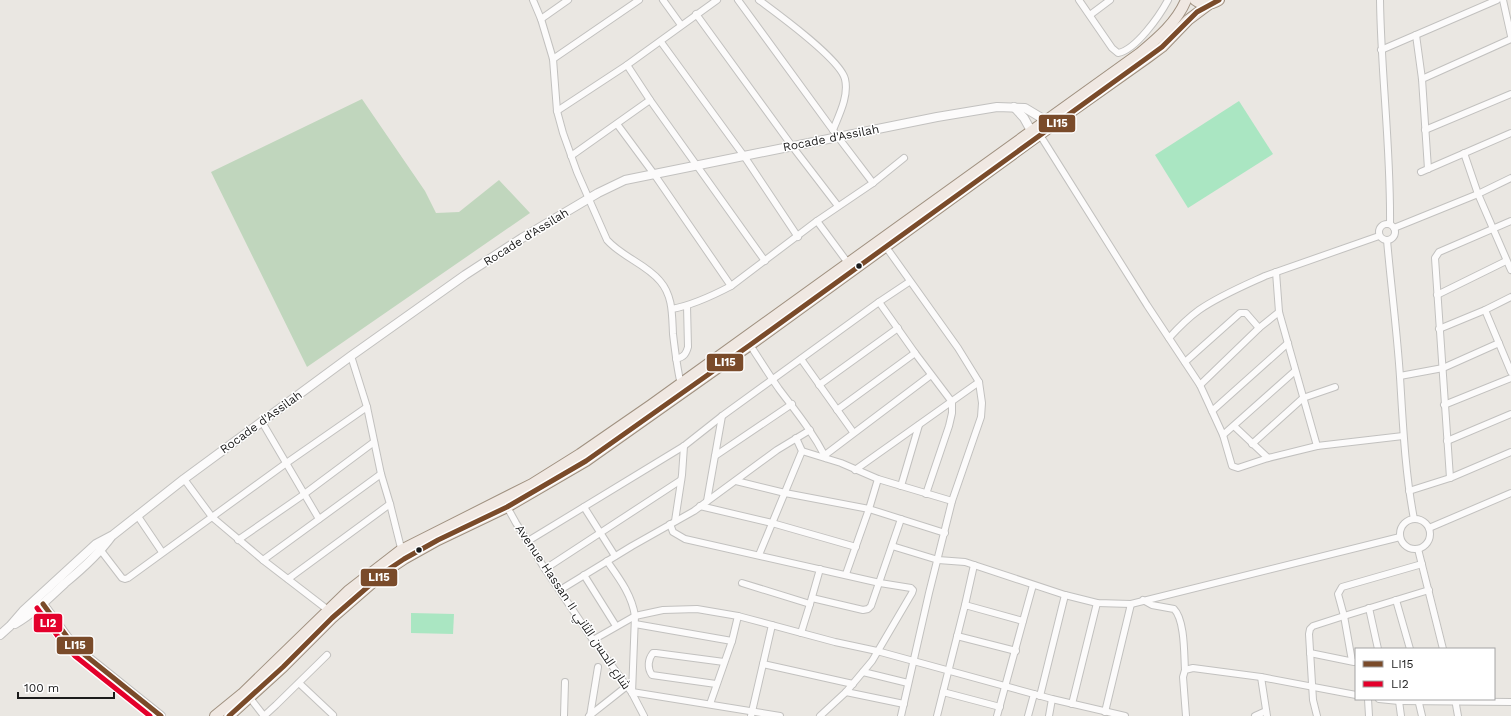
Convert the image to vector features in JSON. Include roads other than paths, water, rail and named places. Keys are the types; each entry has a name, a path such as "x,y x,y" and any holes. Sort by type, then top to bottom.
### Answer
{"main road":[{"path":"215,716 242,694 348,591 402,555 505,503 532,484 750,345 845,275 886,247 1036,135 1047,124 1140,53 1171,24 1183,8 1186,0"},
{"path":"1195,0 1203,4 1208,4"},
{"path":"1047,124 1162,47 1188,20 1208,4 1219,0"},
{"path":"682,389 848,263 1036,135"},
{"path":"229,716 250,698 338,612 402,555"}],"street":[{"path":"533,0 541,19 553,59 557,111 562,133 602,230 607,240 615,249 650,271 666,288 672,309 676,358 682,389"},
{"path":"541,19 568,0"},
{"path":"553,59 639,0"},
{"path":"663,0 681,25"},
{"path":"557,111 661,42 681,25 717,0"},
{"path":"738,0 873,183"},
{"path":"759,0 802,33 831,60 842,73 845,79 844,96 836,133"},
{"path":"1079,0 1116,52 1122,52 1136,42 1156,20 1168,0"},
{"path":"1090,15 1110,0"},
{"path":"1380,0 1381,50 1392,226 1394,236 1387,240"},
{"path":"1381,50 1497,0"},
{"path":"1504,0 1511,36"},
{"path":"696,14 792,146 838,206"},
{"path":"1416,35 1422,79 1428,169"},
{"path":"1422,79 1511,39"},
{"path":"661,42 744,156 798,237"},
{"path":"627,65 650,100 765,261"},
{"path":"1425,130 1511,94"},
{"path":"571,156 650,100"},
{"name":"Rocade d'Assilah","path":"10,626 28,617 41,606 113,535 184,479 351,356 522,238 588,198 625,180 792,146 836,133 1001,106 1025,108 1047,124"},
{"path":"1014,108 1024,118 1036,135 1200,385 1223,435 1229,462 1234,468 1317,446 1403,436"},
{"path":"617,124 654,174 731,286"},
{"path":"1421,172 1511,134"},
{"path":"1464,153 1478,194 1511,270"},
{"path":"672,309 687,306 717,294 731,286 798,237 817,221 873,183 904,158"},
{"path":"1379,236 1379,228 1384,224 1392,226 1478,194 1511,178"},
{"path":"817,221 848,263"},
{"path":"1450,478 1435,258 1436,254 1511,221"},
{"path":"1169,338 1190,317 1216,299 1276,272 1379,236 1387,240"},
{"path":"1387,240 1400,376 1403,436 1409,492 1414,519"},
{"path":"886,247 909,282 954,342 979,382 982,402 981,417 952,501 901,716"},
{"path":"1437,295 1506,261"},
{"path":"1276,272 1279,312 1317,446"},
{"path":"528,541 684,446 772,379 909,282"},
{"path":"1439,329 1485,310 1511,297"},
{"path":"879,302 914,353 952,402 952,413 949,426 926,494"},
{"path":"676,358 684,356 687,353 687,306"},
{"path":"1485,310 1511,372"},
{"path":"1200,385 1259,328 1279,312"},
{"path":"1185,362 1240,313 1246,313 1259,328"},
{"path":"819,385 898,328"},
{"path":"1400,376 1443,368 1499,342"},
{"path":"1212,411 1288,343"},
{"path":"750,345 772,379 810,430 826,456"},
{"path":"837,410 914,353"},
{"path":"351,356 367,407 381,474 402,555"},
{"path":"801,359 853,432"},
{"path":"1223,435 1295,372"},
{"path":"826,456 853,432 931,375"},
{"path":"1444,405 1511,378"},
{"path":"855,470 979,382"},
{"path":"1252,444 1303,398 1335,387"},
{"path":"715,456 792,404"},
{"path":"99,548 119,575 125,579 367,407"},
{"path":"1447,441 1511,414"},
{"path":"708,501 722,416"},
{"path":"262,422 285,464 319,520"},
{"path":"901,486 920,425"},
{"path":"1234,426 1268,458"},
{"path":"560,590 708,501 777,450 810,430"},
{"path":"759,555 802,451 796,438"},
{"path":"238,540 304,495 374,442"},
{"path":"684,446 682,480 672,523 673,532 685,539 846,574 880,583 911,588 913,590 877,652 863,672 846,692 821,716"},
{"path":"802,451 826,456 878,479 952,501"},
{"path":"1409,492 1450,478 1511,452"},
{"path":"263,560 381,474"},
{"path":"184,479 212,517 238,540 328,610"},
{"path":"846,574 878,479"},
{"path":"545,569 682,480"},
{"path":"736,481 785,493 869,509 945,533"},
{"path":"1429,528 1511,494"},
{"name":"Avenue Hassan II شارع الحسن الثاني","path":"505,503 545,569 593,640 632,693 644,716"},
{"path":"288,579 390,504"},
{"path":"700,506 772,523 856,547"},
{"path":"584,507 616,556"},
{"path":"137,516 162,552"},
{"path":"742,583 811,601 868,610 880,583 901,519"},
{"path":"1414,519 1423,522 1429,528 1430,533 1428,541 1418,549 1409,548 1400,537 1400,532 1405,523 1414,519"},
{"path":"892,546 938,560 956,561 974,565 1065,595 1097,603 1131,604 1400,537"},
{"name":"Rocade d'Assilah","path":"0,635 23,611 99,548"},
{"path":"1418,549 1443,648"},
{"path":"607,561 623,584 634,606 635,624 632,693 710,704 751,713 780,716"},
{"path":"1310,653 1354,662 1338,594 1342,588 1422,564"},
{"path":"938,716 974,565"},
{"path":"801,633 820,569"},
{"path":"584,575 616,626"},
{"path":"997,716 1034,584"},
{"path":"1317,716 1312,687 1310,629 1313,626 1429,590"},
{"path":"1028,716 1037,695 1065,595"},
{"path":"1143,600 1152,605 1174,609 1182,626 1185,670 1183,677 1186,716"},
{"path":"1396,600 1410,648"},
{"path":"1072,704 1097,603"},
{"path":"1105,712 1131,604"},
{"path":"965,605 1023,621"},
{"path":"41,606 68,647 152,716"},
{"path":"41,606 80,651 162,716"},
{"path":"1370,608 1378,648"},
{"path":"593,640 635,616 663,610 697,609 738,616 1052,699 1125,716"},
{"path":"710,704 732,641 738,616"},
{"path":"635,624 732,641"},
{"path":"751,713 772,625"},
{"path":"957,636 1016,651"},
{"path":"716,684 652,675 648,667 650,656 653,653 656,653 724,662"},
{"path":"250,698 264,716 327,655"},
{"path":"763,664 852,684"},
{"path":"589,716 598,668"},
{"path":"1185,670 1193,668 1261,677 1355,695"},
{"path":"863,672 908,683"},
{"path":"1256,716 1267,714 1261,677"},
{"path":"564,716 565,682"},
{"path":"299,683 333,715"},
{"path":"589,716 627,686"},
{"path":"846,692 904,704"},
{"path":"943,692 1000,707"},
{"path":"1049,716 1052,699"},
{"path":"1368,700 1369,716"},
{"path":"1389,700 1511,702"},
{"path":"1418,700 1422,716"},
{"path":"1456,700 1458,716"},
{"path":"1399,701 1401,716"}]}
